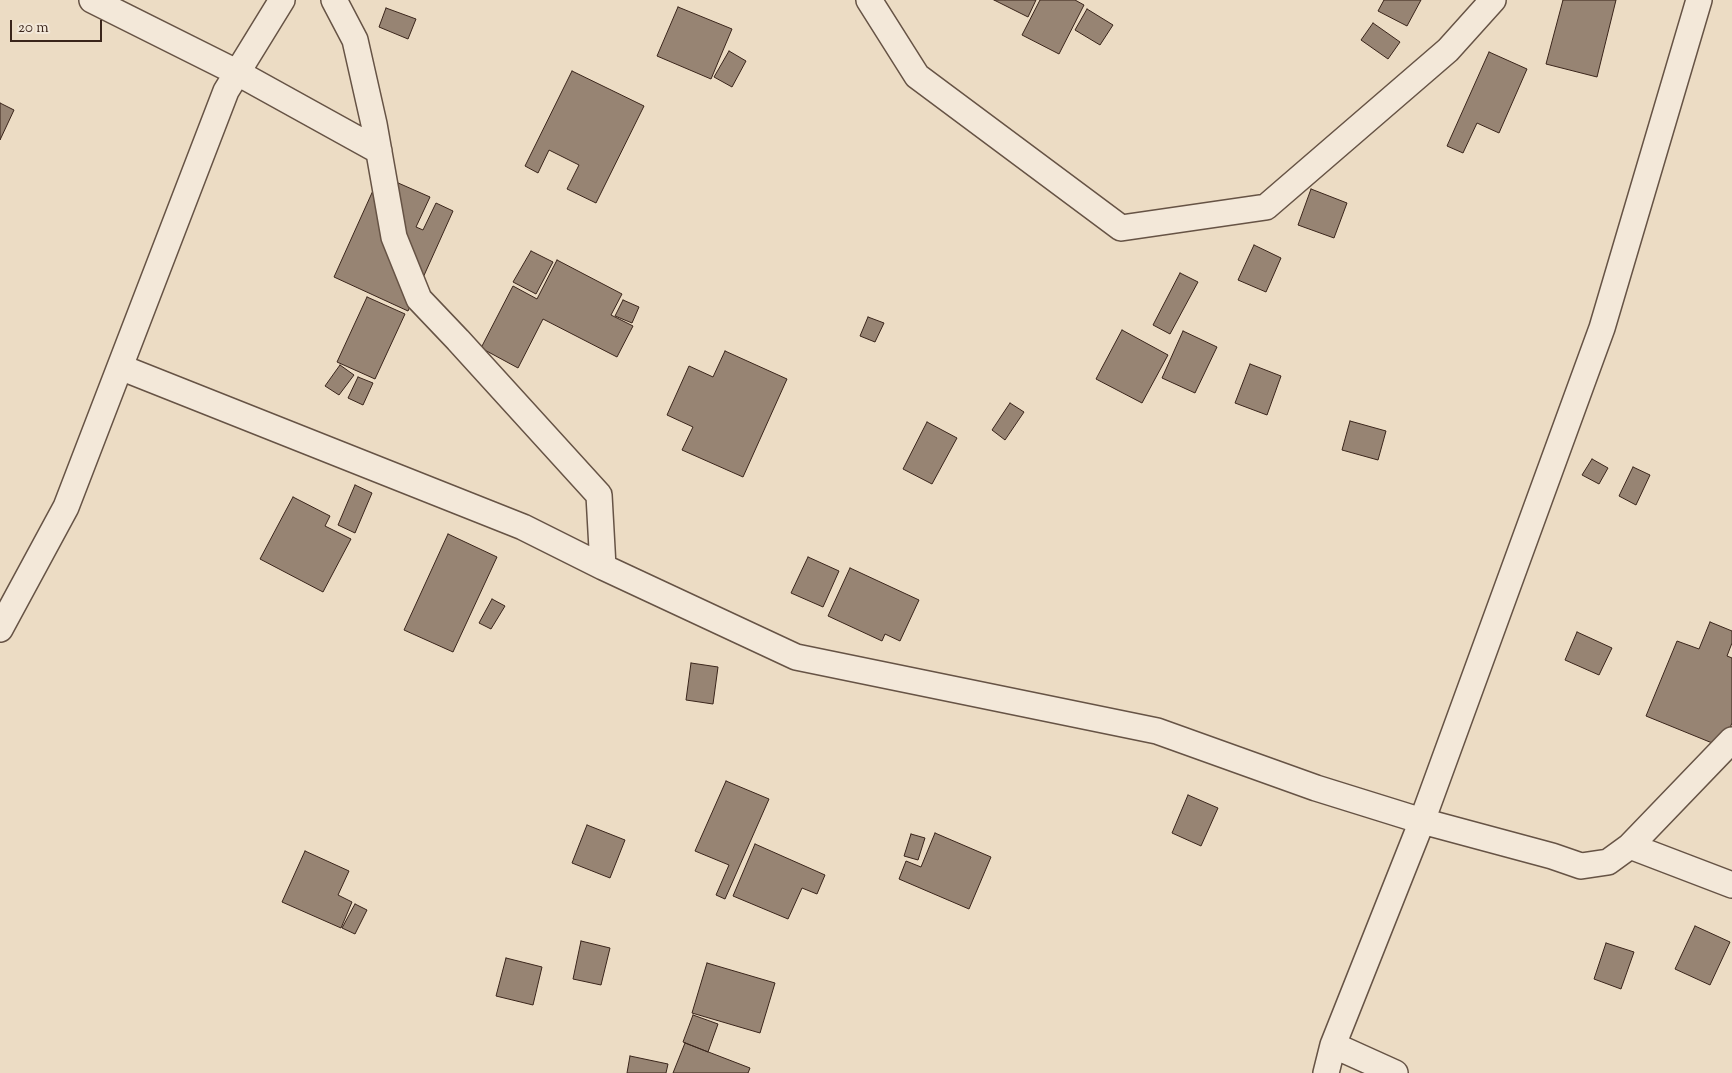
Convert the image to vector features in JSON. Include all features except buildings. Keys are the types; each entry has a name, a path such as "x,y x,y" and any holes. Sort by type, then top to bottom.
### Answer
{"street":[{"path":"92,0 238,73 379,151"},
{"path":"0,629 66,507 226,91 282,0"},
{"path":"334,0 354,40 374,124 394,238 419,300 458,340 599,495 603,567"},
{"path":"869,0 917,76 1121,228 1266,207 1448,50 1493,0"},
{"path":"1326,1073 1333,1045 1422,821 1602,328 1699,0"},
{"path":"120,367 523,527 603,567 796,657 1156,731 1316,788 1422,821 1552,856 1581,866 1608,862 1630,846 1732,740"},
{"path":"1630,846 1732,885"},
{"path":"1333,1045 1395,1073"}]}
